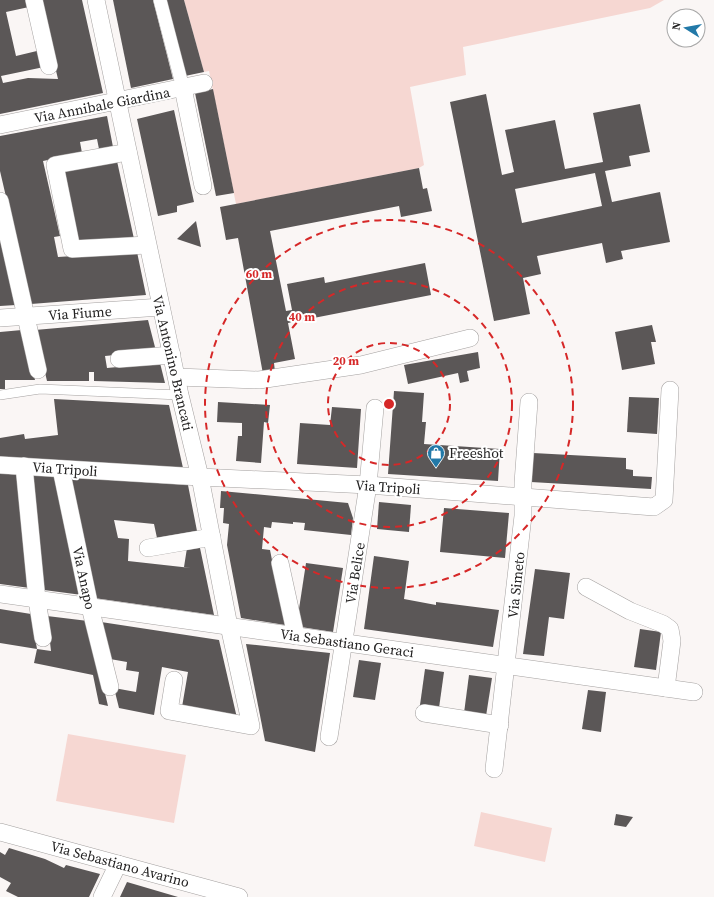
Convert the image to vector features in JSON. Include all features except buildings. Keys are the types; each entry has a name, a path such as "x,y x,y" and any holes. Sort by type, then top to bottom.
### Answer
{"street":[{"path":"34,0 49,66"},
{"name":"Via Antonino Brancati","path":"96,0 180,395 200,477 229,626 251,726 169,711 174,680"},
{"path":"160,0 183,88 203,186"},
{"name":"Via Annibale Giardina","path":"0,125 204,83"},
{"path":"128,152 55,165 72,249 148,245"},
{"path":"0,201 38,370"},
{"name":"Via Fiume","path":"0,318 161,307"},
{"path":"177,377 259,380 361,365 470,338"},
{"path":"119,360 172,355"},
{"name":"Via Tripoli","path":"0,465 368,485 654,507 664,500 670,390"},
{"name":"Via Simeto","path":"494,769 524,516 523,483 529,402"},
{"name":"Via Belice","path":"329,737 368,485 375,408"},
{"path":"24,466 37,600 43,638"},
{"name":"Via Anapo","path":"61,469 90,607 110,687"},
{"path":"148,548 212,537"},
{"path":"280,563 296,636"},
{"path":"586,586 630,611 663,624 670,629 672,641 666,688"},
{"name":"Via Sebastiano Geraci","path":"0,594 694,692"},
{"path":"424,713 500,725"},
{"name":"Via Sebastiano Avarino","path":"0,832 239,897"},
{"path":"102,897 118,864"}],"lane":[{"path":"0,395 40,389 180,395"}],"shaded area":[{"path":"184,0 664,0 650,8 463,47 466,75 410,87 424,165 419,168 236,204 209,71 204,72"},
{"path":"68,734 186,755 174,823 56,801"},
{"path":"481,812 552,828 545,862 474,846"}],"place":[{"name":"Freeshot","path":"436,468"}]}
